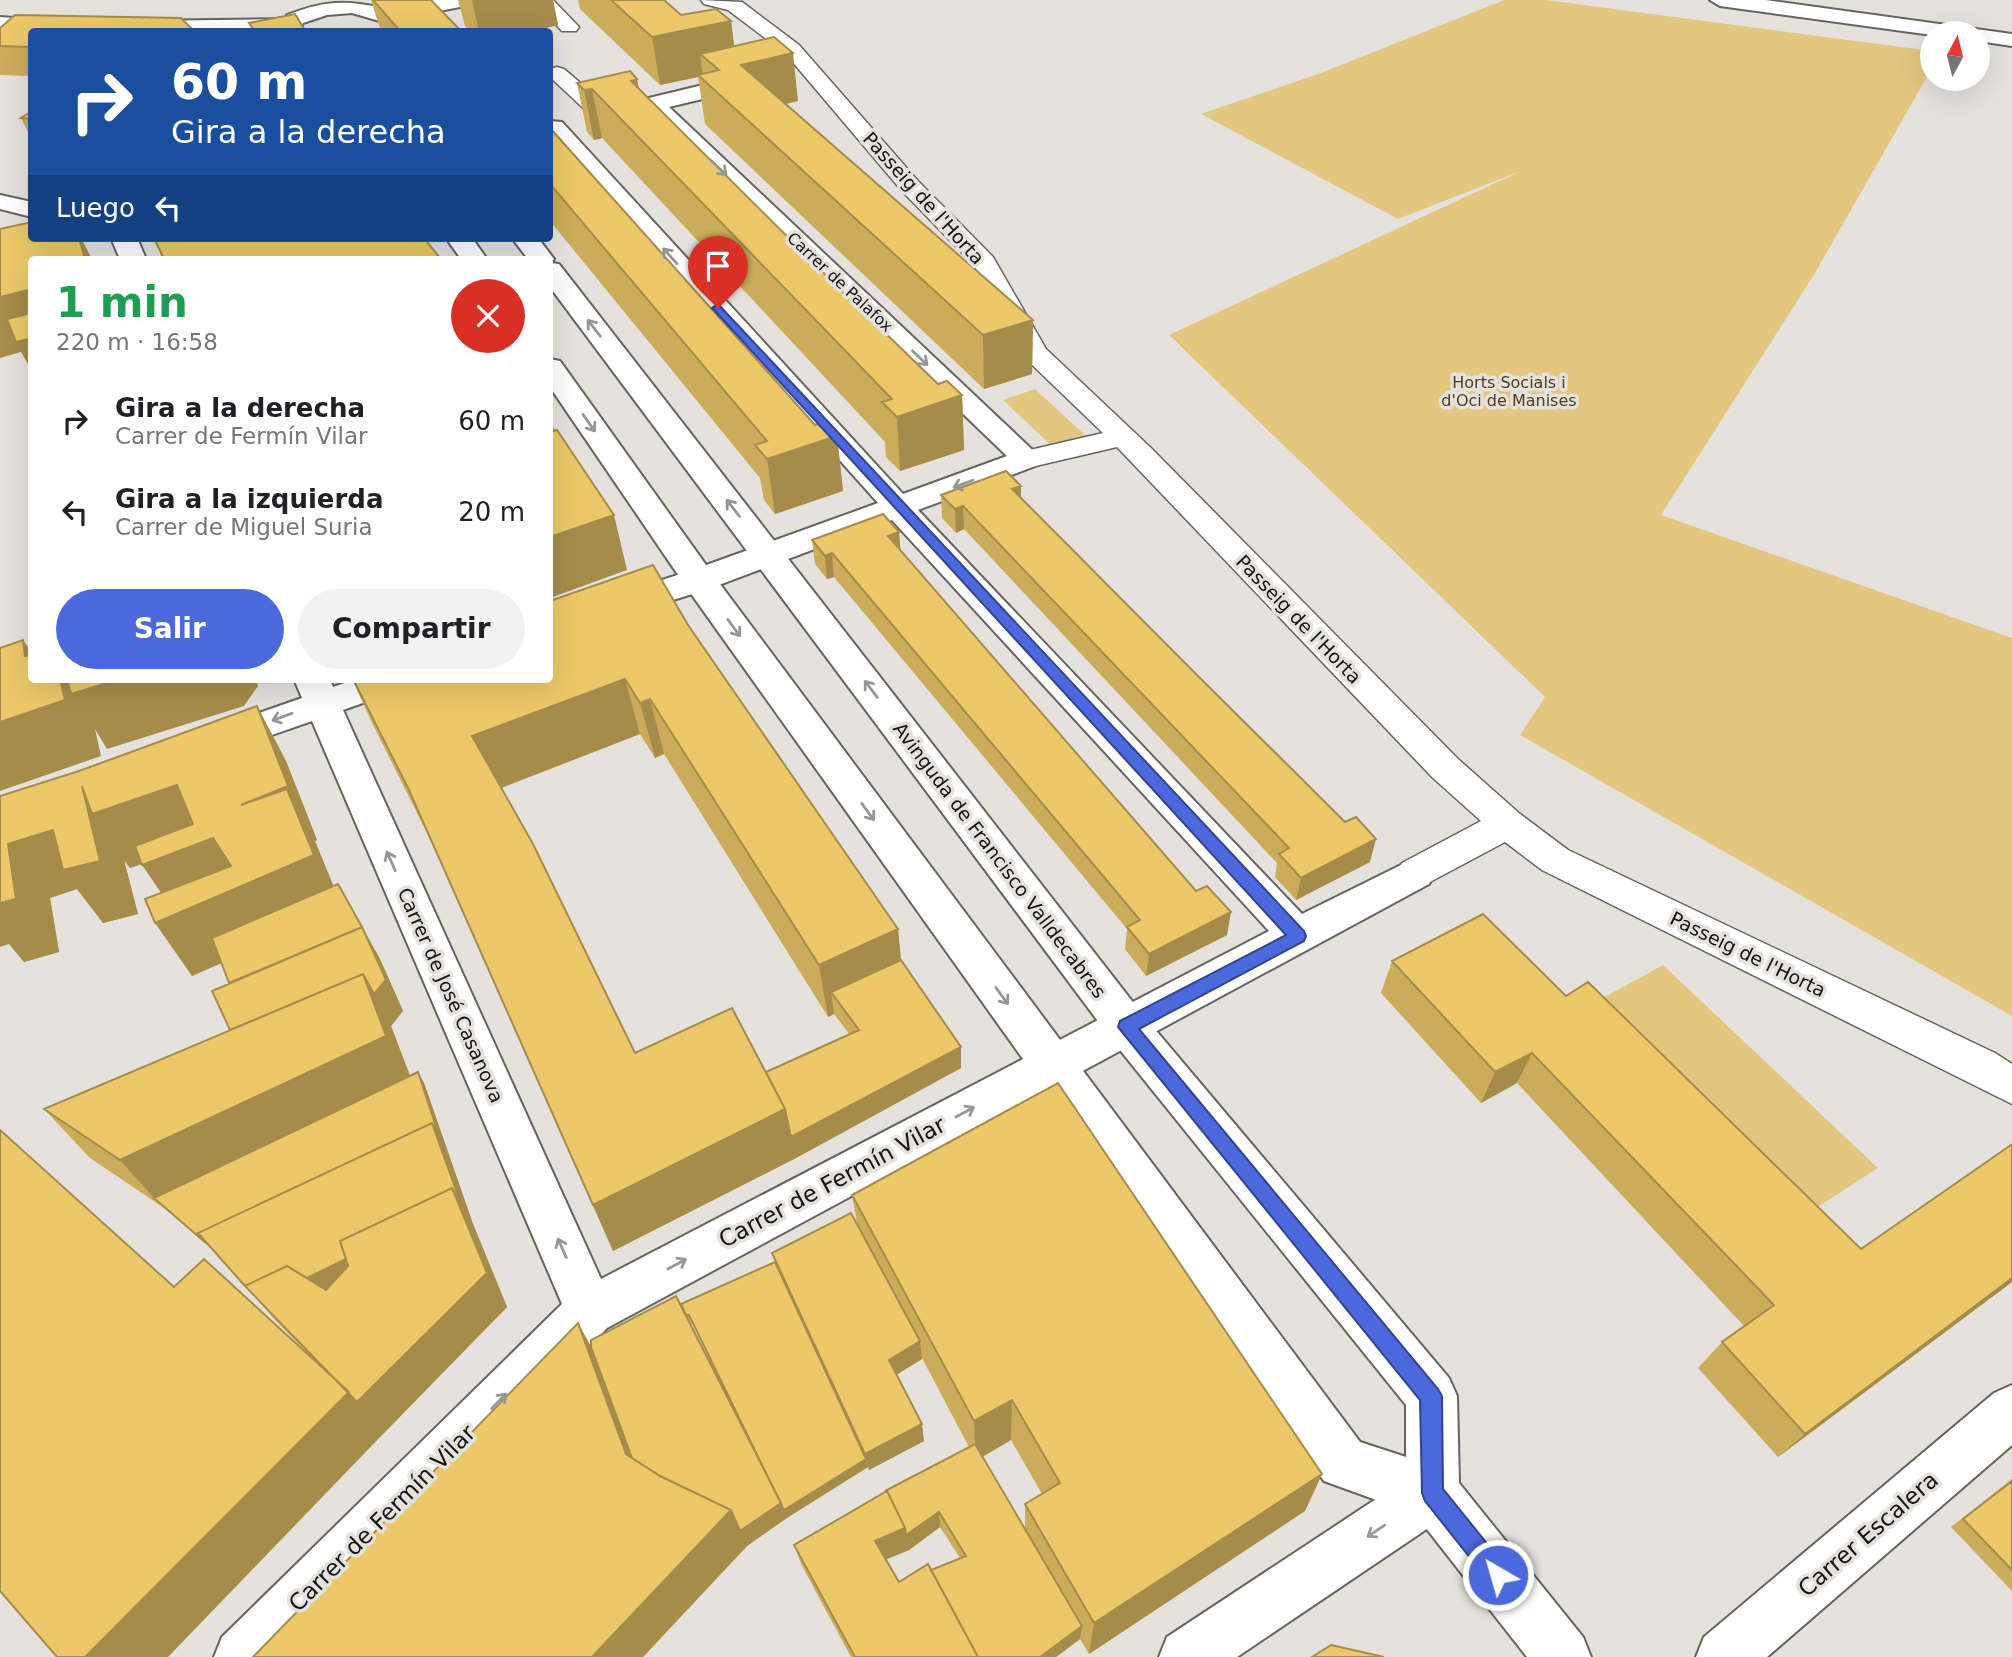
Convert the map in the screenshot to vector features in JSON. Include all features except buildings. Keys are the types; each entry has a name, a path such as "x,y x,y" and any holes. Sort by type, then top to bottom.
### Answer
{"street":[{"path":"407,0 428,7 444,23"},
{"path":"114,27 292,18 354,5 368,7 377,24 428,7 465,0"},
{"path":"542,0 569,27"},
{"name":"Passeig de l'Horta","path":"712,0 736,6 792,49 799,74 984,262 1035,353 1123,437 1435,758 1507,824 1555,860 1980,1066 2012,1086"},
{"path":"1720,0 1920,27"},
{"path":"0,23 75,28"},
{"path":"1990,37 2012,40"},
{"path":"557,74 604,116"},
{"path":"553,128 759,81"},
{"name":"Carrer de Palafox","path":"652,104 1027,459"},
{"path":"553,129 1298,936"},
{"path":"0,202 28,209"},
{"path":"528,242 539,256"},
{"name":"Avinguda de Francisco Valldecabres","path":"553,274 1127,1027 1431,1396 1433,1493"},
{"path":"553,371 699,580 1343,1462 1433,1493 1563,1657"},
{"path":"553,627 699,580 1027,459 1123,437"},
{"path":"180,754 317,691 368,683"},
{"name":"Carrer de José Casanova","path":"317,691 590,1311"},
{"name":"Carrer de Fermín Vilar","path":"242,1657 590,1311 1507,824"},
{"name":"Carrer Escalera","path":"1724,1657 2012,1411"},
{"path":"1187,1657 1433,1493"}],"green space":[{"name":"Horts Socials i d'Oci de Manises","path":"1504,0 1546,0 1920,49 1920,89 1815,273 1661,515 2012,638 2012,1016 1520,735 1545,697 1169,335 1521,171 1398,219 1201,114 1321,73"},
{"path":"1035,389 1086,436 1054,448 1003,400"},
{"path":"1663,965 1878,1168 1793,1223 1581,1010"}],"route":[{"path":"718,308 1298,936 1127,1027 1431,1396 1433,1493 1498,1575"}]}
